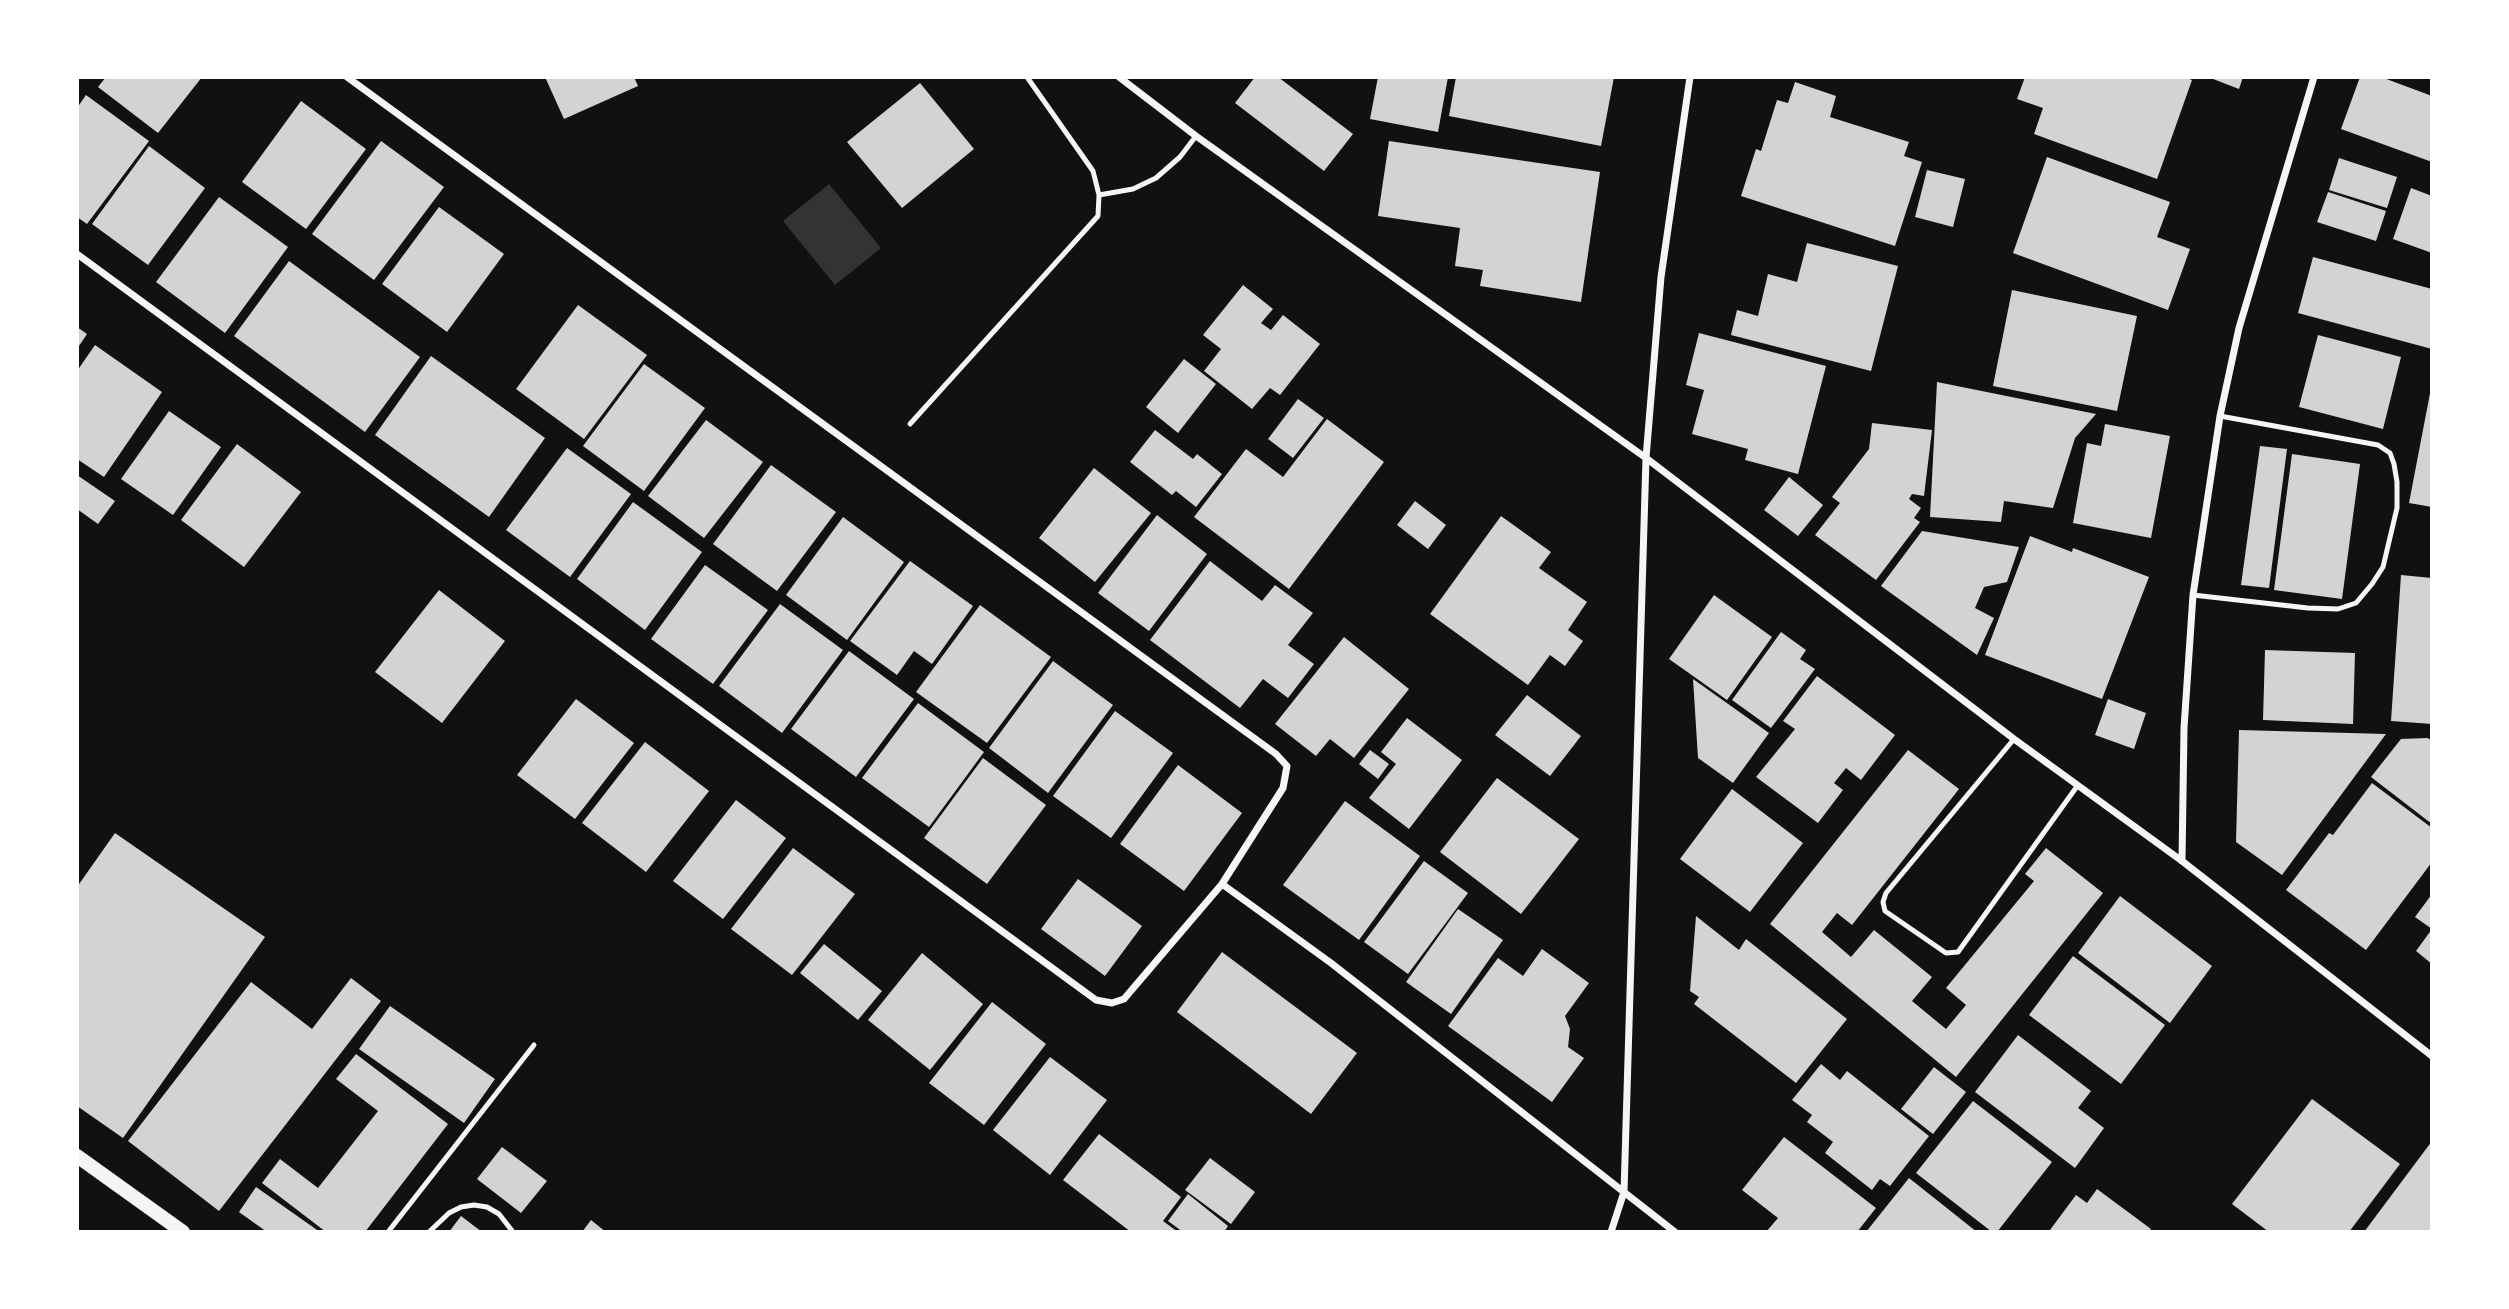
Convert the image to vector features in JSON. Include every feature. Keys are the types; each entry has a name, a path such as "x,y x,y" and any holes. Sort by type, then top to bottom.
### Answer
{"main road":[{"path":"77,1156 183,1232"}],"street":[{"path":"77,254 1096,1000 1112,1003 1124,999 1222,884 1283,788 1287,766 1276,754 346,77"},
{"path":"1119,77 1195,136 1646,458 2014,739 2182,861 2432,1056"},
{"path":"1611,1232 1624,1192 1646,458 1661,277 1690,77"},
{"path":"2182,861 2184,728 2193,595 2220,416 2239,328 2314,77"},
{"path":"1222,884 1331,963 1675,1232"}],"lane":[{"path":"910,424 1098,216 1099,195 1093,171 1027,77"},
{"path":"1099,195 1133,188 1156,178 1180,157 1195,136"},
{"path":"2193,595 2308,608 2337,609 2356,603 2382,567 2397,509 2394,464 2390,453 2378,445 2220,416"},
{"path":"2014,739 1886,893 1883,902 1885,911 1946,953 1958,952 2078,785"},
{"path":"388,1232 534,1045"},
{"path":"429,1232 449,1213 474,1205 487,1207 499,1214 513,1232"}],"shaded area":[{"path":"829,184 881,248 835,285 783,221"}],"building":[{"path":"106,77 202,77 158,133 98,87"},
{"path":"545,77 634,77 638,86 564,119"},
{"path":"1255,77 1278,77 1353,134 1324,171 1235,103"},
{"path":"1378,77 1448,77 1438,132 1370,119"},
{"path":"1456,77 1614,77 1601,146 1449,116"},
{"path":"2025,77 2184,77 2192,80 2157,179 2034,134 2043,108 2017,99"},
{"path":"2208,77 2243,77 2239,89"},
{"path":"2360,77 2381,77 2432,96 2432,162 2341,129"},
{"path":"1795,82 1836,96 1830,117 1909,142 1904,156 1922,162 1895,246 1741,196 1756,149 1761,151 1777,100 1788,103"},
{"path":"920,83 974,149 902,208 847,142"},
{"path":"86,95 149,141 87,224 77,217 77,108"},
{"path":"301,101 366,149 306,229 242,182"},
{"path":"381,141 444,187 374,280 312,234"},
{"path":"1389,141 1600,172 1581,302 1480,286 1483,270 1455,266 1460,228 1378,216"},
{"path":"149,146 205,188 148,265 92,224"},
{"path":"2047,157 2170,202 2157,237 2190,249 2168,310 2013,253"},
{"path":"2339,158 2397,177 2387,208 2329,190"},
{"path":"1927,170 1965,179 1953,227 1915,217"},
{"path":"2411,188 2432,196 2432,253 2393,239"},
{"path":"2328,192 2386,211 2376,241 2317,222"},
{"path":"219,197 288,247 225,333 156,282"},
{"path":"439,207 504,254 447,332 382,284"},
{"path":"1807,243 1898,266 1871,371 1731,335 1737,310 1758,316 1768,274 1797,282"},
{"path":"2313,257 2432,289 2432,349 2298,313"},
{"path":"289,261 420,357 365,432 234,336"},
{"path":"1243,285 1273,309 1261,323 1271,330 1283,315 1320,344 1280,395 1270,388 1252,409 1204,371 1221,349 1203,335"},
{"path":"2012,290 2137,316 2117,411 1993,386"},
{"path":"578,305 647,355 584,439 516,389"},
{"path":"77,327 87,334 77,349"},
{"path":"1699,333 1826,366 1798,474 1745,460 1748,449 1692,434 1704,390 1686,385"},
{"path":"2318,335 2401,357 2383,429 2299,407"},
{"path":"95,345 162,392 104,477 77,459 77,371"},
{"path":"431,356 545,438 489,517 375,435"},
{"path":"1184,359 1216,384 1178,433 1146,407"},
{"path":"644,364 705,408 644,491 583,446"},
{"path":"1937,382 2096,414 2075,438 2053,508 2004,501 2001,522 1930,517"},
{"path":"2432,388 2432,507 2409,503"},
{"path":"1298,399 1324,418 1293,458 1268,439"},
{"path":"169,411 221,447 173,515 121,479"},
{"path":"1327,419 1384,462 1289,589 1194,517 1246,449 1283,477"},
{"path":"706,420 763,462 704,538 648,496"},
{"path":"1872,423 1932,430 1924,496 1912,494 1909,499 1921,508 1914,518 1920,522 1876,580 1815,535 1840,503 1832,497 1869,449"},
{"path":"2105,424 2170,436 2151,538 2073,523 2087,443 2101,446"},
{"path":"1155,430 1193,459 1197,454 1222,474 1196,507 1176,491 1172,495 1130,462"},
{"path":"237,444 301,492 244,567 181,520"},
{"path":"2260,446 2287,449 2269,588 2241,585"},
{"path":"567,448 631,494 570,577 506,530"},
{"path":"2292,454 2360,464 2342,599 2274,590"},
{"path":"771,465 836,512 777,591 713,544"},
{"path":"1094,468 1151,513 1095,582 1039,538"},
{"path":"77,475 115,501 98,524 77,509"},
{"path":"1789,477 1823,505 1798,536 1764,510"},
{"path":"1415,501 1446,525 1428,549 1397,525"},
{"path":"633,502 702,552 645,630 577,579"},
{"path":"1157,515 1207,554 1149,631 1098,593"},
{"path":"1501,516 1551,552 1539,568 1587,602 1568,630 1583,641 1565,666 1550,655 1528,685 1430,614"},
{"path":"843,517 904,562 847,640 786,595"},
{"path":"1922,531 2019,547 2007,582 1984,587 1975,608 1994,618 1977,655 1881,586"},
{"path":"2030,536 2072,552 2073,548 2149,577 2102,699 1985,655"},
{"path":"910,561 973,606 932,664 914,651 897,675 850,641"},
{"path":"1210,561 1262,601 1275,585 1313,613 1288,645 1314,664 1288,698 1263,679 1240,708 1150,640"},
{"path":"705,565 768,610 713,684 651,639"},
{"path":"2401,575 2432,578 2432,724 2391,721"},
{"path":"439,590 505,641 442,723 375,672"},
{"path":"1714,595 1772,637 1727,700 1669,659"},
{"path":"780,604 843,650 782,733 719,686"},
{"path":"980,605 1051,657 987,743 916,692"},
{"path":"1781,632 1806,650 1800,659 1815,669 1771,728 1732,700"},
{"path":"1344,637 1409,689 1354,758 1330,739 1316,756 1275,724"},
{"path":"2265,650 2355,653 2353,724 2263,720"},
{"path":"849,651 914,699 856,777 791,729"},
{"path":"1053,661 1113,705 1048,793 989,748"},
{"path":"1817,676 1895,735 1861,780 1846,768 1834,783 1843,790 1818,823 1756,777 1795,729 1783,721"},
{"path":"1693,679 1769,733 1733,783 1698,758"},
{"path":"1527,695 1581,736 1550,776 1495,735"},
{"path":"576,699 634,743 575,819 517,775"},
{"path":"2108,699 2146,713 2134,749 2095,735"},
{"path":"918,703 984,752 929,827 862,778"},
{"path":"1115,711 1173,753 1111,838 1053,796"},
{"path":"1407,718 1462,760 1409,829 1369,798 1396,764 1381,752"},
{"path":"2239,730 2386,734 2282,875 2236,842"},
{"path":"2401,739 2432,740 2432,824 2371,777"},
{"path":"645,742 709,791 646,872 582,823"},
{"path":"1370,750 1389,764 1378,779 1359,764"},
{"path":"1908,750 1959,789 1852,925 1837,913 1822,932 1851,957 1874,930 1932,977 1912,1001 1946,1029 1966,1005 1946,988 2034,881 2025,874 2046,848 2103,893 1956,1077 1770,924"},
{"path":"983,758 1046,805 987,884 924,838"},
{"path":"1178,765 1242,813 1184,891 1120,844"},
{"path":"1497,778 1579,839 1521,914 1440,852"},
{"path":"2372,783 2432,828 2432,862 2366,950 2286,890 2329,833 2333,835"},
{"path":"1732,789 1803,843 1750,912 1680,859"},
{"path":"736,800 786,838 723,919 673,881"},
{"path":"1345,801 1420,856 1359,940 1283,885"},
{"path":"115,833 265,937 123,1138 77,1106 77,887"},
{"path":"793,848 855,894 792,975 731,929"},
{"path":"1424,861 1468,893 1408,974 1364,942"},
{"path":"1078,879 1142,926 1105,976 1041,929"},
{"path":"2432,894 2432,929 2415,917"},
{"path":"2120,896 2212,966 2170,1023 2078,953"},
{"path":"1458,909 1503,940 1451,1014 1406,982"},
{"path":"1696,916 1739,950 1746,939 1847,1019 1796,1083 1694,1004 1699,997 1690,991"},
{"path":"2432,929 2432,964 2416,951"},
{"path":"824,944 882,991 858,1020 800,973"},
{"path":"1542,949 1589,983 1565,1016 1570,1029 1568,1047 1584,1058 1552,1102 1448,1026 1498,958 1523,976"},
{"path":"1222,952 1357,1053 1311,1114 1177,1012"},
{"path":"922,953 983,1004 930,1070 868,1020"},
{"path":"2073,956 2165,1025 2121,1084 2029,1015"},
{"path":"351,978 381,1001 219,1211 128,1141 251,982 312,1029"},
{"path":"992,1002 1046,1044 984,1125 929,1083"},
{"path":"390,1006 495,1079 464,1123 359,1049"},
{"path":"2018,1035 2091,1091 2078,1108 2104,1128 2075,1168 1975,1092"},
{"path":"356,1054 448,1124 365,1232 326,1232 262,1183 280,1159 318,1188 378,1111 336,1079"},
{"path":"1050,1057 1107,1100 1050,1175 993,1130"},
{"path":"1821,1064 1840,1080 1847,1071 1929,1136 1890,1186 1880,1179 1872,1190 1825,1153 1833,1142 1807,1122 1812,1115 1792,1100"},
{"path":"1934,1067 1966,1092 1933,1134 1901,1109"},
{"path":"2312,1099 2400,1164 2349,1232 2269,1232 2232,1204"},
{"path":"1973,1101 2052,1162 1997,1232 1992,1232 1916,1173"},
{"path":"1099,1134 1181,1197 1163,1221 1178,1232 1131,1232 1063,1180"},
{"path":"1784,1137 1876,1208 1857,1232 1766,1232 1778,1218 1742,1190"},
{"path":"2432,1141 2432,1232 2364,1232"},
{"path":"502,1147 547,1181 521,1213 477,1179"},
{"path":"1210,1158 1255,1192 1231,1224 1185,1190"},
{"path":"1909,1178 1977,1232 1866,1232"},
{"path":"256,1187 320,1232 267,1232 239,1212"},
{"path":"2097,1189 2151,1229 2148,1232 2050,1230 2076,1195 2087,1203"},
{"path":"1188,1194 1228,1226 1224,1232 1183,1232 1168,1221"},
{"path":"461,1216 482,1232 449,1232"},
{"path":"591,1220 606,1232 582,1232"}]}
